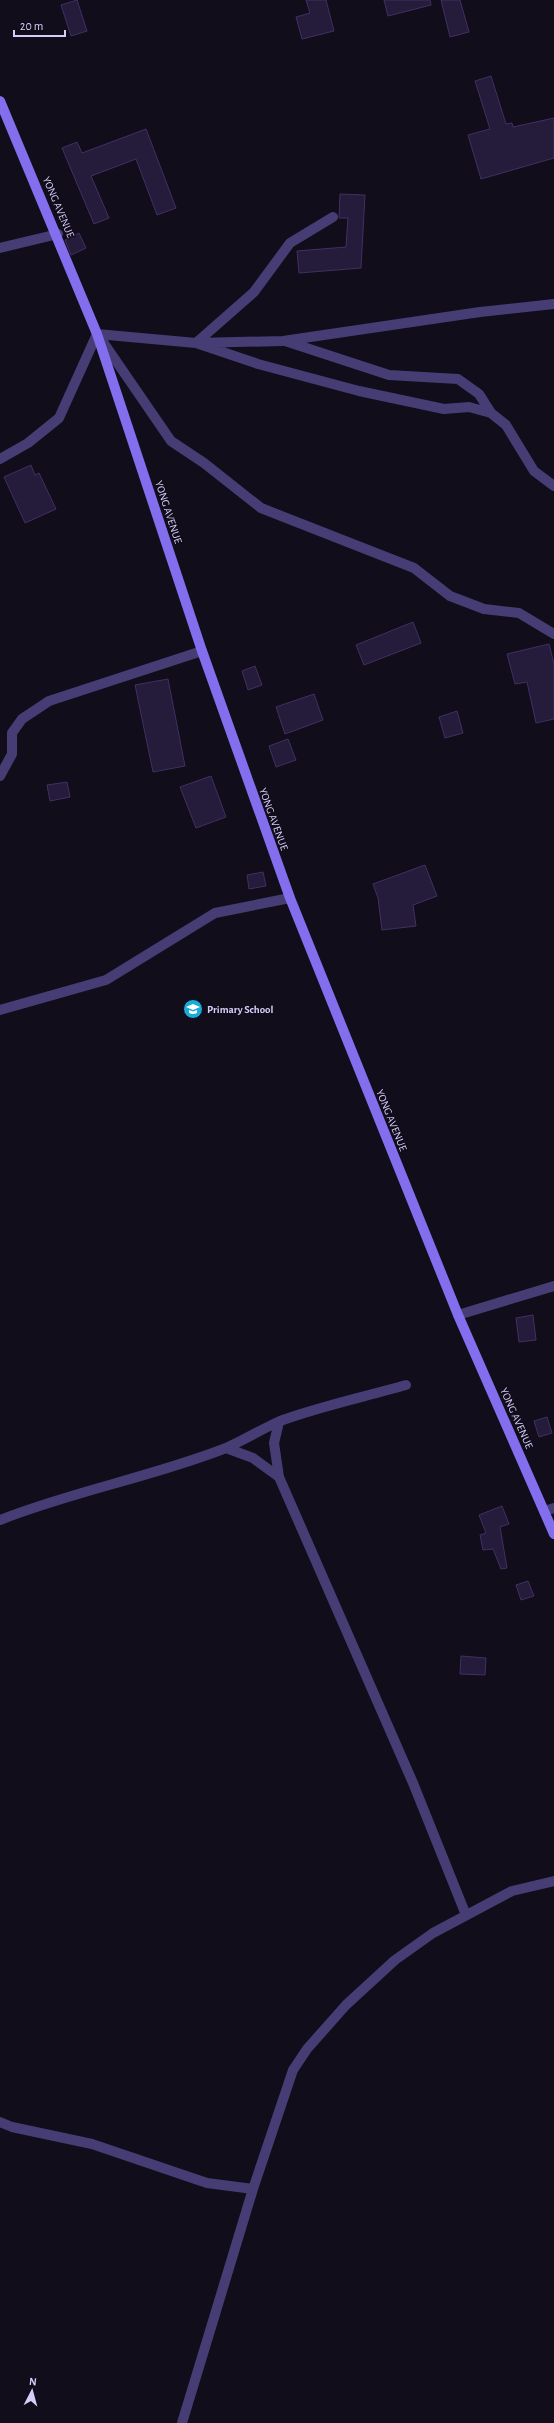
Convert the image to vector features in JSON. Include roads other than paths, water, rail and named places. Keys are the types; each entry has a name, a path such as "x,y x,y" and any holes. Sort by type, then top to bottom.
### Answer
{"street":[{"name":"YONG AVENUE","path":"0,100 58,234 97,334 202,651 290,898 458,1315 554,1534"},
{"path":"196,343 254,292 290,243 333,217"},
{"path":"0,248 58,234"},
{"path":"97,334 196,343 283,341 480,312 554,304"},
{"path":"0,459 28,443 59,418 97,334"},
{"path":"97,334 147,410 171,441 204,463 261,508 414,568 450,596 484,609 519,613 554,634"},
{"path":"283,341 389,375 458,379 479,394 491,413 506,425 534,471 554,486"},
{"path":"196,343 258,364 359,391 444,409 469,407 491,413"},
{"path":"0,776 12,754 12,733 22,719 49,701 202,651"},
{"path":"0,1010 106,980 215,913 290,898"},
{"path":"458,1315 554,1286"},
{"path":"0,1520 35,1506 94,1491 226,1448 279,1422 319,1407 406,1385"},
{"path":"279,1422 274,1443 279,1477 413,1783 466,1915"},
{"path":"226,1448 253,1458 279,1477"},
{"path":"544,1510 554,1508"},
{"path":"182,2423 253,2189 293,2070 307,2049 346,2005 395,1960 433,1933 512,1891 554,1881"},
{"path":"0,2122 12,2127 92,2144 207,2183 253,2189"}],"place":[{"name":"Primary School","path":"193,1009"}]}
